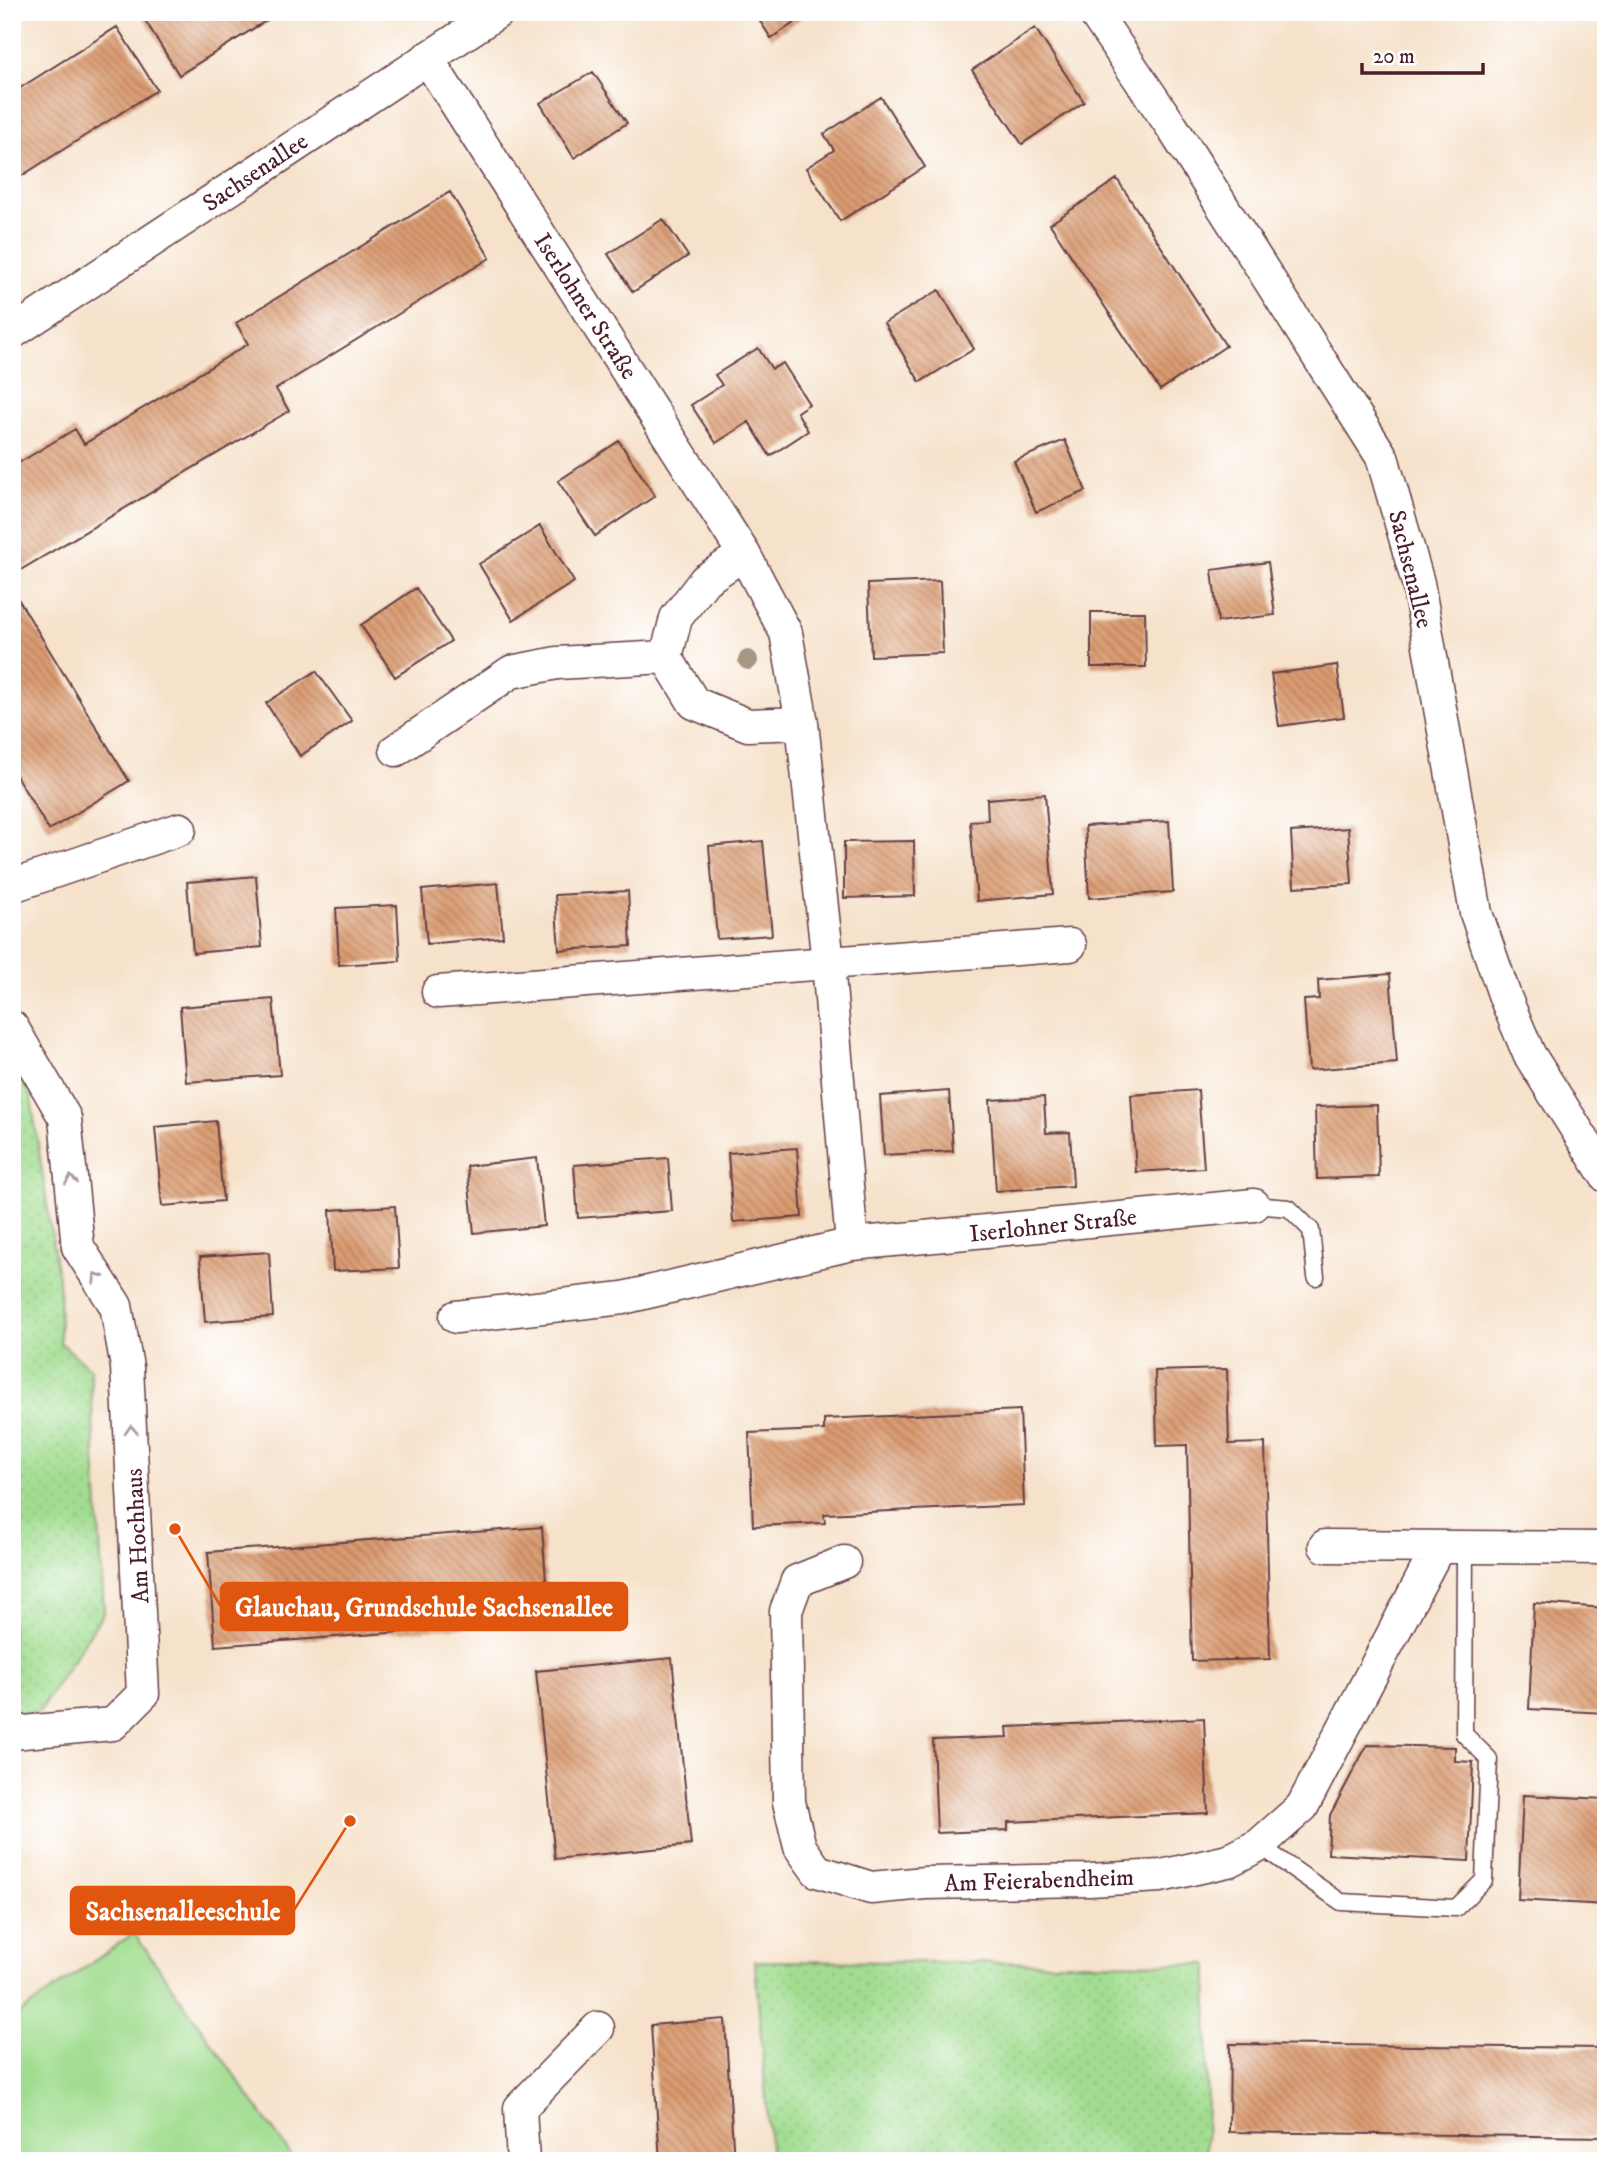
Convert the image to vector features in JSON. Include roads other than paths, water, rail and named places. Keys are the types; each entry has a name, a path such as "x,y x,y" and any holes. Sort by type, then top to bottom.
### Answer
{"street":[{"name":"Sachsenallee","path":"12,333 498,12"},
{"name":"Sachsenallee","path":"1094,12 1172,127 1382,457 1418,583 1476,913 1505,997 1529,1054 1606,1176"},
{"name":"Iserlohner Straße","path":"427,58 744,554 786,633 802,723 828,963 852,1244"},
{"path":"744,554 705,580 676,618 666,657 694,703 748,725 802,723"},
{"path":"396,750 511,672 556,663 666,657"},
{"path":"12,886 180,829"},
{"path":"438,992 1070,945"},
{"name":"Am Hochhaus","path":"12,1027 65,1118 78,1247 116,1306 127,1367 143,1694 113,1724 12,1733"},
{"name":"Iserlohner Straße","path":"456,1317 624,1298 852,1244 1254,1205"},
{"path":"1325,1546 1606,1548"},
{"name":"Am Feierabendheim","path":"844,1562 797,1581 786,1611 789,1802 800,1847 817,1871 871,1888 925,1883 1161,1876 1228,1861 1259,1845 1302,1807 1451,1548"},
{"path":"523,2161 520,2108 598,2028"}],"lane":[{"path":"1254,1205 1289,1208 1311,1230 1316,1277"},
{"path":"1259,1845 1341,1902 1456,1908 1484,1880 1489,1759 1464,1734 1451,1548"}],"place":[{"name":"Glauchau, Grundschule Sachsenallee","path":"175,1529"},
{"name":"Sachsenalleeschule","path":"350,1821"}]}
